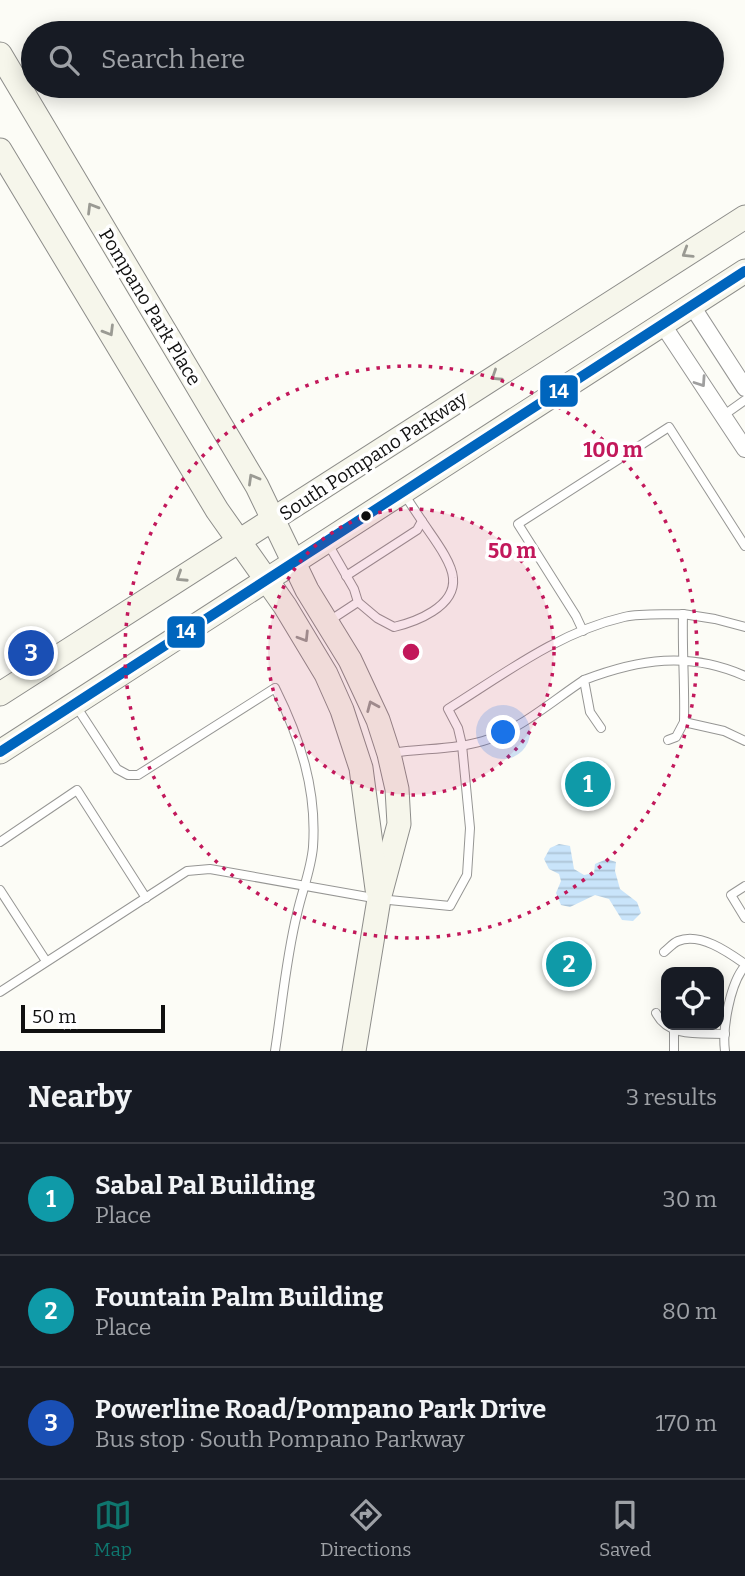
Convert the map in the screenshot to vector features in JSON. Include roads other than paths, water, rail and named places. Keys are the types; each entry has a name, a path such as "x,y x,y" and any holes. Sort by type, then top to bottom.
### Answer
{"street":[{"name":"Pompano Park Place","path":"0,54 21,96"},
{"name":"Pompano Park Place","path":"22,98 257,486 307,590 361,680 378,720 397,789 399,824 379,899"},
{"path":"0,150 217,510 314,653 336,694 365,789 379,899 354,1051"},
{"name":"South Pompano Parkway","path":"0,694 745,216"},
{"path":"0,752 745,271"},
{"path":"692,306 745,388"},
{"path":"663,325 745,449"}],"lane":[{"path":"724,415 745,400"},
{"path":"583,631 517,524 668,427 745,546"},
{"path":"326,542 358,602 377,618 394,627 415,622 438,607 451,593 453,578 443,554 403,493"},
{"path":"346,576 417,530 422,520"},
{"path":"327,622 358,602"},
{"path":"668,740 676,737 684,722 686,680 682,661 682,614"},
{"path":"0,992 187,871 210,869 379,899 450,906 467,875 471,828 462,745 458,728 448,709 553,643 625,617 682,614 745,627"},
{"path":"389,754 484,741 510,729 584,680 643,661 682,661 726,668 745,676"},
{"path":"584,680 590,712 601,728"},
{"path":"75,704 117,769 128,775 138,775 275,688 293,724 306,765 313,823 313,848 306,887 297,914 275,1051"},
{"path":"684,722 724,731 745,741"},
{"path":"0,842 77,790 146,898"},
{"path":"745,886 731,895 745,918"},
{"path":"0,890 46,961"},
{"path":"664,952 678,941 693,939 711,944 745,965 739,973 726,1020 725,1051"},
{"path":"656,1013 660,1021 674,1032 725,1034"},
{"path":"674,1032 674,1051"}],"water":[{"path":"559,844 570,846 574,869 584,875 594,873 595,864 607,859 616,862 615,871 620,889 637,902 641,913 633,921 622,920 609,899 595,895 570,907 561,905 556,893 561,881 559,874 549,869 544,859 550,848"}],"place":[{"name":"Powerline Road/Pompano Park Drive","path":"31,653"},
{"name":"Sabal Pal Building","path":"588,784"},
{"name":"Fountain Palm Building","path":"569,964"}]}
